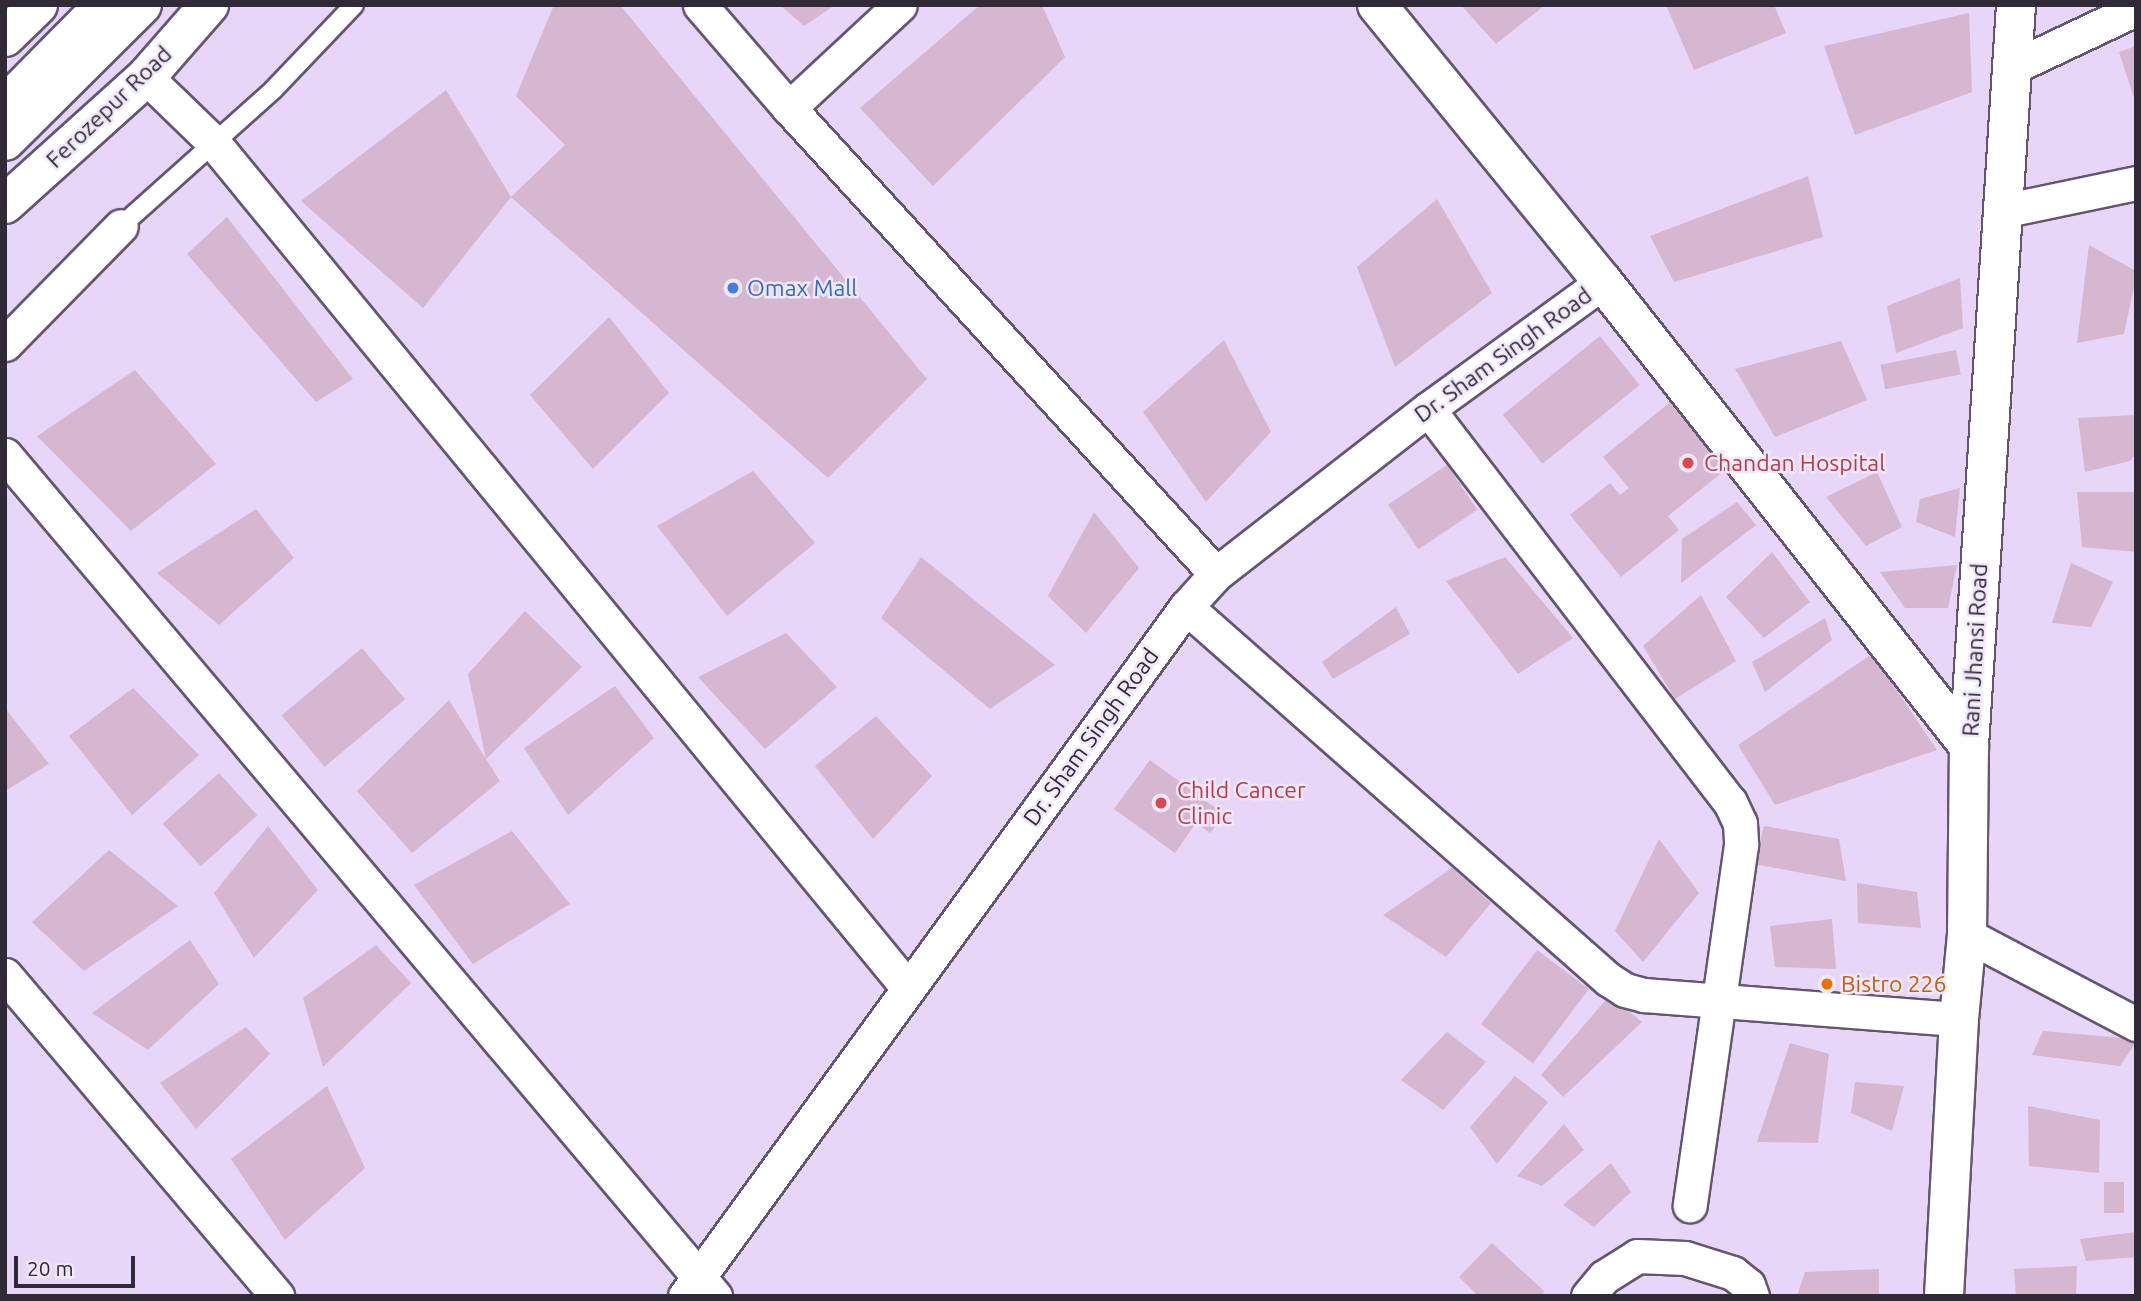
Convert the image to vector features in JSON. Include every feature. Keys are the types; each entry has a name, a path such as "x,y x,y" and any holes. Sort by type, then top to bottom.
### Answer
{"street":[{"path":"5,37 37,5"},
{"path":"5,105 104,5"},
{"path":"5,141 142,5"},
{"name":"Ferozepur Road","path":"5,204 146,77 209,5"},
{"path":"700,5 789,108 1216,574"},
{"path":"789,108 900,5"},
{"path":"1377,5 1603,282 1969,746"},
{"name":"Rani Jhansi Road","path":"1944,1296 1959,1019 1967,935 1969,746 2016,5"},
{"path":"2011,68 2136,9"},
{"path":"146,77 213,142 908,988"},
{"path":"2002,211 2136,183"},
{"path":"5,344 121,226"},
{"name":"Dr. Sham Singh Road","path":"699,1290 908,988 1186,607 1216,574 1428,409 1603,282"},
{"path":"1428,409 1730,802 1740,823 1741,845 1690,1205"},
{"path":"5,455 699,1290"},
{"path":"1186,607 1608,979 1625,990 1644,995 1959,1019"},
{"path":"1967,935 2136,1024"},
{"path":"5,975 276,1296"},
{"path":"1588,1296 1604,1277 1637,1256 1685,1258 1733,1273 1748,1285 1752,1296"}],"lane":[{"path":"121,226 274,89 354,5"}],"building":[{"name":"Omax Mall","path":"554,5 620,5 927,379 828,478 511,197 565,145 516,96"},
{"path":"780,5 835,5 804,26"},
{"path":"980,5 1042,5 1065,57 933,186 860,108"},
{"path":"1461,5 1545,5 1496,44"},
{"path":"1666,5 1774,5 1786,33 1694,70"},
{"path":"1969,13 1972,92 1855,135 1824,46"},
{"path":"2136,46 2136,101 2135,101 2119,52"},
{"path":"446,90 511,197 423,308 301,201"},
{"path":"1808,176 1823,237 1674,282 1650,236"},
{"path":"1437,199 1492,293 1395,367 1357,267"},
{"path":"227,217 353,379 316,402 187,254"},
{"path":"2089,245 2136,271 2136,277 2124,334 2077,343"},
{"path":"1960,278 1963,328 1896,353 1887,306"},
{"path":"609,317 669,393 593,469 530,395"},
{"path":"1600,336 1640,385 1543,464 1503,415"},
{"path":"1224,340 1271,432 1206,502 1143,412"},
{"path":"1841,341 1867,400 1775,437 1735,369"},
{"path":"1956,350 1961,375 1885,389 1880,365"},
{"path":"135,370 216,464 131,531 37,436"},
{"path":"1680,394 1735,462 1668,516 1679,530 1621,577 1570,515 1610,483 1620,495 1629,488 1603,457"},
{"path":"2136,415 2136,453 2130,461 2085,472 2078,418"},
{"path":"1447,465 1477,510 1418,549 1388,505"},
{"path":"753,471 815,543 727,616 657,526"},
{"path":"1877,472 1902,527 1866,546 1826,497"},
{"path":"1960,488 1955,537 1916,522 1920,499"},
{"path":"2077,492 2136,492 2136,552 2082,547"},
{"path":"1737,502 1756,525 1681,583 1682,539"},
{"path":"256,509 294,558 219,625 157,573"},
{"path":"1094,512 1139,568 1086,633 1048,596"},
{"path":"1772,552 1810,602 1764,638 1726,597"},
{"path":"921,557 1055,665 990,709 881,618"},
{"path":"1505,557 1573,638 1518,674 1446,581"},
{"path":"2071,563 2113,582 2091,627 2052,623"},
{"path":"1957,565 1948,608 1905,608 1880,572"},
{"path":"1701,595 1736,661 1675,699 1643,646"},
{"path":"1396,607 1410,634 1333,679 1322,662"},
{"path":"525,611 582,667 486,759 468,674"},
{"path":"1825,618 1832,640 1765,692 1752,662"},
{"path":"786,633 837,687 765,749 698,677"},
{"path":"362,648 405,699 325,767 282,715"},
{"path":"1872,654 1937,750 1775,805 1738,745"},
{"path":"615,686 654,738 568,815 524,748"},
{"path":"133,688 199,755 132,815 69,736"},
{"path":"449,700 500,781 412,853 357,791"},
{"path":"5,708 49,764 5,791"},
{"path":"876,716 932,776 873,839 815,766"},
{"path":"1150,760 1225,815 1210,833 1196,823 1175,853 1114,809"},
{"path":"219,773 257,815 201,866 163,824"},
{"path":"268,826 318,890 254,958 214,893"},
{"path":"1764,826 1839,839 1846,881 1754,864"},
{"path":"512,831 570,904 473,964 414,885"},
{"path":"1659,839 1699,893 1643,962 1615,931"},
{"path":"109,850 178,906 84,971 32,922"},
{"path":"1452,868 1491,903 1446,957 1383,915"},
{"path":"1857,883 1917,892 1921,928 1858,923"},
{"path":"1832,919 1836,969 1775,967 1770,926"},
{"path":"190,940 219,984 148,1050 92,1013"},
{"path":"376,945 411,983 323,1067 303,998"},
{"path":"1537,950 1589,989 1533,1063 1481,1024"},
{"path":"1610,995 1642,1022 1563,1097 1541,1075"},
{"path":"246,1027 270,1054 196,1129 160,1083"},
{"path":"2043,1031 2136,1039 2136,1042 2120,1066 2032,1055"},
{"path":"1447,1032 1486,1062 1443,1110 1401,1080"},
{"path":"1790,1043 1829,1054 1818,1143 1757,1142"},
{"path":"1515,1076 1548,1102 1497,1164 1470,1127"},
{"path":"1855,1082 1904,1086 1892,1131 1851,1113"},
{"path":"327,1086 365,1168 285,1240 231,1159"},
{"path":"2028,1106 2100,1120 2099,1173 2029,1166"},
{"path":"1564,1124 1584,1150 1542,1186 1517,1176"},
{"path":"1611,1163 1631,1192 1594,1227 1563,1205"},
{"path":"2104,1182 2124,1182 2124,1213 2104,1213"},
{"path":"2136,1232 2136,1257 2086,1261 2080,1239"},
{"path":"1492,1243 1544,1291 1542,1296 1478,1296 1459,1277"},
{"path":"2077,1266 2076,1296 2016,1296 2014,1269"},
{"path":"1879,1269 1879,1296 1797,1296 1805,1272"}],"place":[{"name":"Omax Mall","path":"733,288"},
{"name":"Chandan Hospital","path":"1688,463"},
{"name":"Child Cancer Clinic","path":"1161,803"},
{"name":"Bistro 226","path":"1827,984"}]}
